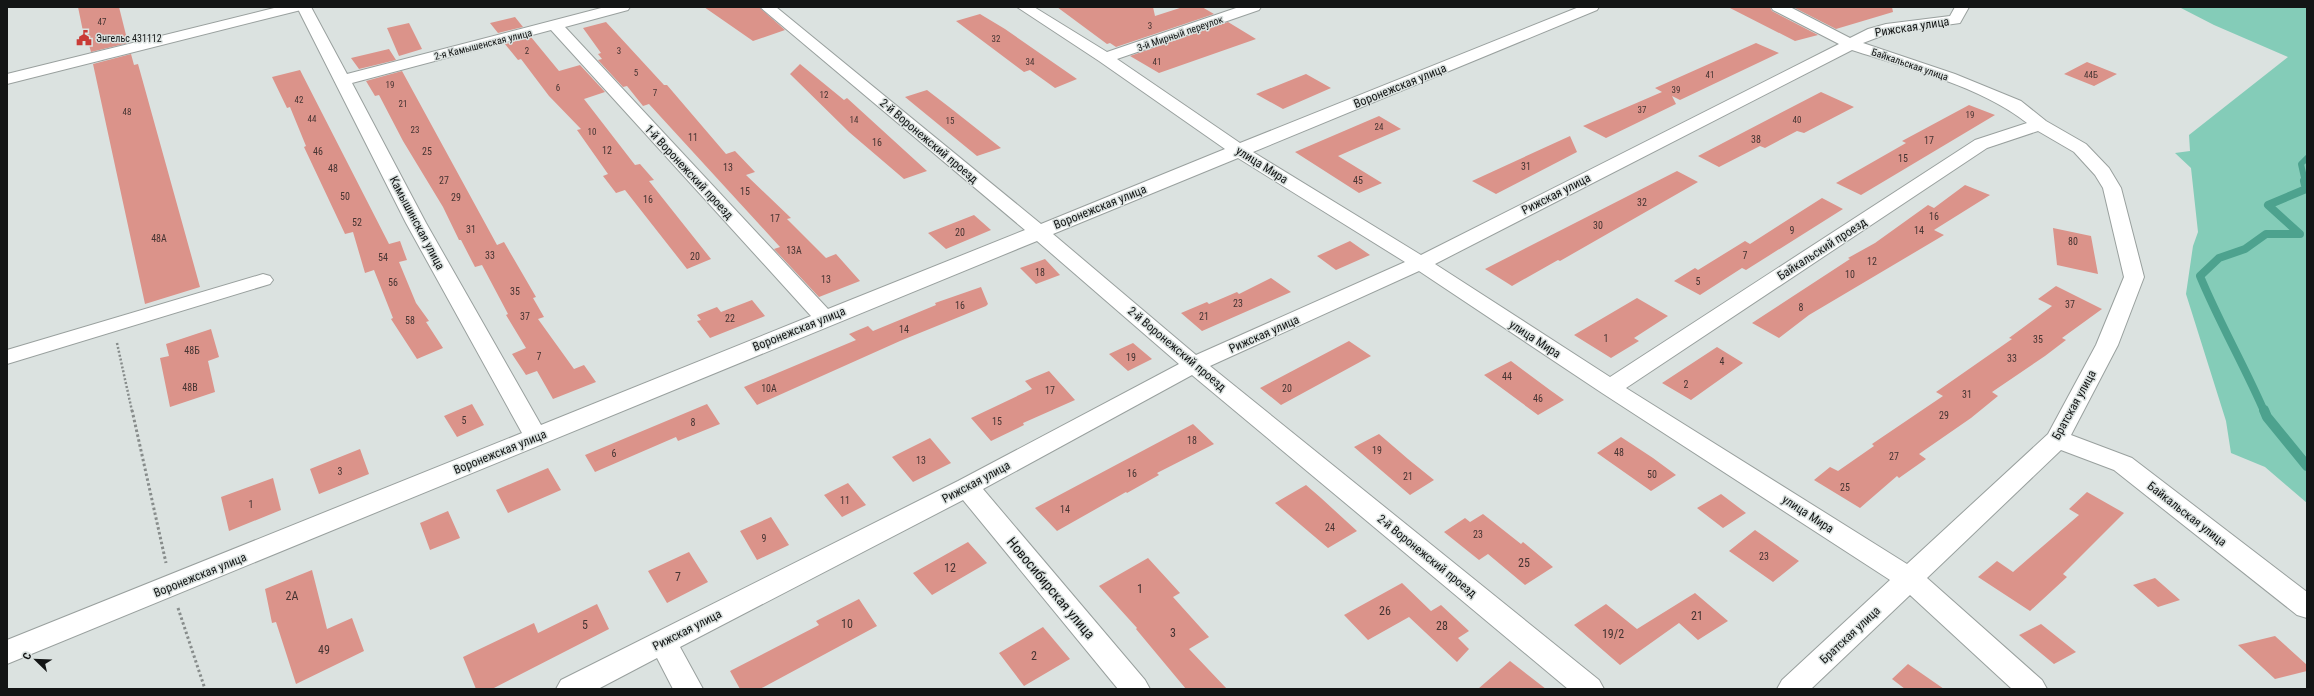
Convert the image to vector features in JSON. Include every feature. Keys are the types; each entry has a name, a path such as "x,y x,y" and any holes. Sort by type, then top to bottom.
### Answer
{"street":[{"path":"7,79 296,7"},
{"name":"Камышинская улица","path":"304,7 416,223 536,437"},
{"name":"2-я Камышенская улица","path":"343,80 623,7"},
{"name":"2-й Воронежский проезд","path":"767,7 1038,231 1194,365 1589,689"},
{"name":"улица Мира","path":"1024,7 1105,58 1239,151 1420,263 1610,388 1910,579 2032,689"},
{"name":"3-й Мирный переулок","path":"1105,58 1254,7"},
{"name":"Воронежская улица","path":"7,652 171,587 824,318 1592,7"},
{"name":"Байкальская улица","path":"1778,7 1851,44 1949,77 2015,105 2040,125"},
{"name":"Рижская улица","path":"571,689 967,487 1194,365 1420,263 1851,44 1862,36 1900,26 1954,20 1962,7"},
{"name":"1-й Воронежский проезд","path":"555,25 824,318"},
{"name":"Байкальский проезд","path":"1610,388 1981,144 2040,125"},
{"name":"Братская улица","path":"1792,689 2057,439 2108,344 2134,277 2112,188 2103,172 2080,148 2040,125"},
{"path":"7,357 263,280"},
{"name":"Байкальская улица","path":"2057,439 2123,464 2307,607"},
{"name":"Новосибирская улица","path":"967,487 1135,689"},
{"path":"663,642 688,689"}],"path":[{"path":"113,326 171,587 205,689"}],"green space":[{"path":"2179,7 2307,7 2307,503 2265,467 2231,453 2226,421 2186,294 2193,246 2198,232 2191,168 2175,153 2190,151 2189,135 2288,57 2214,25"}],"building":[{"path":"78,7 119,7 128,43 91,52 89,45 86,46"},
{"path":"704,7 759,7 785,30 753,41"},
{"path":"1057,7 1153,7 1155,16 1183,7 1202,7 1214,14 1116,47 1110,43 1107,44"},
{"path":"1728,7 1770,7 1772,11 1818,35 1795,41"},
{"path":"1793,7 1892,7 1893,12 1836,29"},
{"path":"980,14 1005,29 1077,79 1055,88 1030,70 1024,72 956,21"},
{"path":"515,17 523,27 498,33 490,23"},
{"path":"606,22 664,85 667,85 726,154 735,151 755,172 746,175 791,218 787,219 826,258 836,254 860,281 819,297 774,249 780,247 649,104 643,106 627,86 623,87 598,60 602,59 598,54 601,53 583,28"},
{"path":"1228,22 1256,39 1159,73 1130,56"},
{"path":"409,23 422,49 399,56 387,28"},
{"path":"531,37 559,71 580,65 605,92 584,99 635,165 640,164 654,180 649,181 711,259 687,269 625,190 616,193 603,176 608,174 577,130 581,129 549,96 521,59 518,60 505,44"},
{"path":"1756,43 1779,53 1680,100 1672,96 1676,104 1606,138 1583,126 1662,92 1655,88"},
{"path":"389,49 396,60 359,69 351,58"},
{"path":"131,54 134,65 138,64 200,287 145,304 93,64"},
{"path":"2087,62 2117,74 2094,86 2064,74"},
{"path":"800,64 844,100 847,98 927,171 904,179 849,132 790,74"},
{"path":"300,70 389,244 400,241 407,260 399,262 416,303 429,321 426,322 443,348 417,359 391,319 393,318 374,270 365,273 353,232 345,234 304,147 306,146 290,107 287,108 272,77"},
{"path":"402,71 497,245 504,242 536,297 533,298 544,317 538,319 574,369 584,365 596,382 553,399 537,371 526,375 512,354 526,348 506,315 508,314 482,265 475,267 461,240 459,240 443,207 403,141 379,95 375,96 366,81"},
{"path":"1306,74 1331,88 1283,109 1256,94"},
{"path":"927,90 1001,148 977,156 905,97"},
{"path":"1821,92 1854,107 1804,133 1797,131 1765,148 1760,146 1719,167 1698,156"},
{"path":"1969,105 1995,115 1861,195 1836,183 1906,143 1902,141"},
{"path":"1379,116 1401,129 1338,156 1382,183 1359,193 1295,152"},
{"path":"1570,136 1577,152 1496,194 1472,181"},
{"path":"1677,171 1698,182 1560,261 1558,260 1512,286 1485,269"},
{"path":"1965,185 1990,195 1934,230 1944,235 1809,315 1779,338 1752,323 1850,259 1848,258 1875,243 1928,205 1934,208"},
{"path":"1822,198 1843,209 1746,270 1742,268 1700,295 1674,281 1695,268 1698,270 1745,241 1750,244"},
{"path":"974,215 991,230 946,249 928,233"},
{"path":"2053,228 2091,236 2098,274 2057,265"},
{"path":"1350,241 1370,255 1336,270 1317,256"},
{"path":"1045,259 1060,275 1036,284 1020,268"},
{"path":"1271,278 1291,292 1202,331 1181,313 1207,302 1209,304 1237,292 1239,294"},
{"path":"2056,286 2102,309 2062,338 2066,340 2045,356 1992,392 1998,396 1971,418 1919,454 1926,459 1899,478 1897,476 1860,508 1814,480 1830,467 1838,471 1874,446 1872,444 1943,396 1936,392 2012,339 2009,338 2052,306 2038,299"},
{"path":"981,287 988,304 986,306 900,341 757,405 744,387 856,340 849,334 868,326 873,331 936,305 935,303"},
{"path":"1637,298 1668,316 1634,338 1639,341 1611,358 1574,335"},
{"path":"752,300 765,316 710,338 697,321 701,320 697,315 717,307 721,312"},
{"path":"211,329 219,357 208,361 215,392 170,407 160,358 169,356 166,344"},
{"path":"1349,341 1371,356 1281,405 1260,388"},
{"path":"1133,343 1152,359 1128,371 1109,354"},
{"path":"1717,347 1743,363 1691,400 1662,383"},
{"path":"1511,361 1564,400 1538,415 1484,375"},
{"path":"1049,371 1075,400 1023,423 1024,425 991,441 971,418 1032,389 1025,381"},
{"path":"472,404 484,425 457,437 444,416"},
{"path":"707,404 720,424 678,441 676,437 595,472 585,455"},
{"path":"1193,424 1214,444 1157,473 1159,475 1057,531 1035,508"},
{"path":"1379,434 1434,480 1410,495 1354,447"},
{"path":"1621,437 1676,475 1651,491 1597,453"},
{"path":"930,438 951,463 913,482 892,457"},
{"path":"360,449 369,474 319,494 310,469"},
{"path":"548,468 561,490 508,513 496,490"},
{"path":"273,478 281,510 229,531 221,497"},
{"path":"848,483 866,505 842,517 824,495"},
{"path":"1306,485 1357,531 1328,548 1275,503"},
{"path":"2087,492 2124,513 2063,574 2067,577 2030,611 1978,577 1997,561 2013,572 2079,515 2069,509"},
{"path":"1721,494 1746,513 1723,528 1697,508"},
{"path":"448,511 460,538 430,550 420,523"},
{"path":"1483,514 1521,544 1523,542 1553,567 1525,585 1488,554 1479,560 1444,532 1465,518 1470,522"},
{"path":"771,517 789,545 757,560 740,531"},
{"path":"1755,530 1799,561 1773,582 1729,551"},
{"path":"968,542 987,563 932,595 913,573"},
{"path":"689,552 708,582 667,603 648,571"},
{"path":"1148,558 1180,593 1173,597 1209,637 1189,649 1227,689 1186,689 1136,629 1137,628 1099,586"},
{"path":"312,570 327,629 352,618 364,651 296,684 276,622 272,623 265,589"},
{"path":"2155,578 2180,600 2158,607 2133,585"},
{"path":"1402,583 1431,611 1441,605 1469,631 1458,638 1469,649 1457,662 1409,617 1368,640 1344,615"},
{"path":"1695,593 1728,621 1698,640 1679,623 1620,665 1574,625 1606,604 1637,629"},
{"path":"859,599 877,626 760,689 740,689 730,671 819,625 816,621"},
{"path":"597,604 609,629 492,689 476,689 463,657 534,623 538,633"},
{"path":"2041,624 2076,652 2054,664 2019,635"},
{"path":"1043,627 1070,659 1024,686 999,653"},
{"path":"2275,636 2307,665 2307,671 2275,679 2238,645"},
{"path":"1510,661 1546,689 1478,689"},
{"path":"1908,664 1944,689 1905,689 1892,679"}],"waterway":[{"path":"2305,182 2301,164 2307,158"},
{"path":"2264,411 2200,276 2219,258 2245,249 2266,234 2300,234 2268,205 2306,189 2304,181"},
{"path":"2264,410 2267,417 2307,466"}],"place":[{"name":"Энгельс 431112","path":"84,38"}]}
